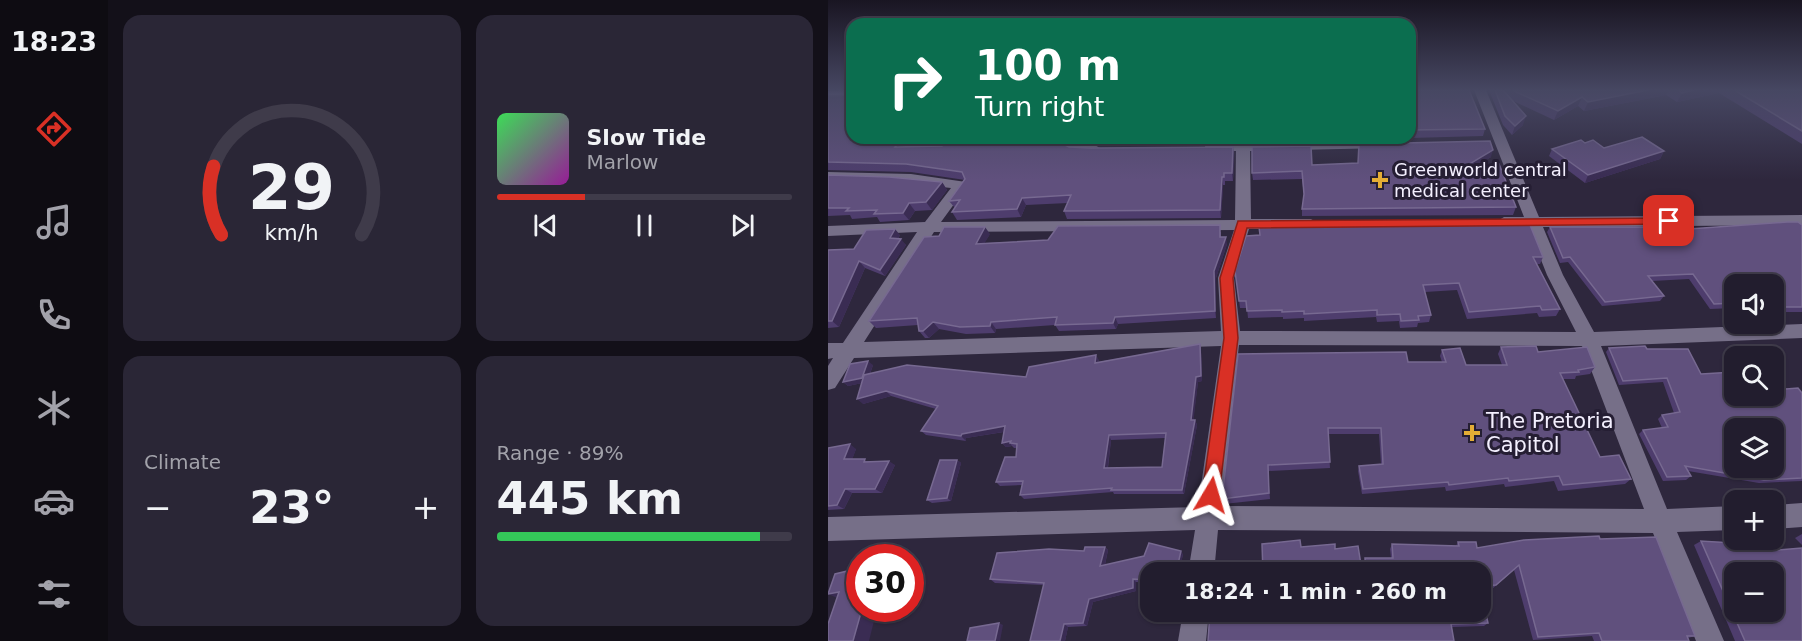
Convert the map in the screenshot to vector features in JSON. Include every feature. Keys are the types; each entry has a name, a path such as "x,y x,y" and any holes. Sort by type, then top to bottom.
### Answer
{"street":[{"path":"1490,120 1497,142 1536,222 1555,275 1589,339 1710,641"},
{"path":"1073,144 1072,148 1106,148"},
{"path":"1197,148 1234,144"},
{"path":"1202,562 1231,338 1226,278 1242,224 1243,144"},
{"path":"828,176 936,180 961,185 929,227 828,382"},
{"path":"1489,223 1802,220"},
{"path":"828,231 929,227 1325,224"},
{"path":"828,351 1231,338 1589,339 1802,331"},
{"path":"1784,516 1802,515"},
{"path":"828,528 1208,518 1660,521 1724,518"},
{"path":"1192,641 1195,622"}],"building":[{"path":"828,120 846,120 846,144 897,144 895,147 942,146 942,144 1063,144 1069,147 1091,148 1233,147 1232,173 1224,173 1222,177 1220,210 1064,211 1071,195 1022,198 1017,209 952,212 960,200 949,201 965,179 962,172 906,164 828,162"},
{"path":"1416,120 1481,120 1485,129 1416,130"},
{"path":"1509,120 1522,120 1515,126"},
{"path":"1784,120 1802,120 1802,131"},
{"path":"1642,137 1664,151 1588,175 1552,149 1581,140 1585,143 1593,140 1604,148"},
{"path":"1490,141 1493,150 1456,172 1457,177 1499,164 1516,207 1302,209 1304,194 1302,171 1252,173 1252,147 1311,146 1312,165 1358,163 1359,144"},
{"path":"828,175 942,182 926,202 909,203 903,213 874,214 877,210 846,211 849,208 828,208"},
{"path":"1526,222 1530,225 1543,257 1533,257 1560,309 1542,310 1540,306 1469,312 1459,283 1423,285 1431,315 1418,316 1419,320 1401,321 1400,314 1377,315 1377,310 1304,314 1304,311 1247,311 1246,301 1239,301 1235,271 1246,236 1260,235 1259,227 1288,224"},
{"path":"1798,222 1802,225 1802,307 1784,307 1784,274 1724,274 1724,304 1714,304 1693,274 1648,276 1664,296 1605,302 1570,257 1563,258 1550,227 1658,227 1659,229 1672,227 1675,230"},
{"path":"1220,225 1220,237 1226,237 1214,271 1215,311 1115,317 1113,323 1055,325 1057,317 991,322 990,326 960,327 933,322 923,331 919,331 917,318 869,321 924,237 939,236 944,227 985,227 976,244 1048,240 1058,226"},
{"path":"895,229 890,238 901,239 880,270 859,261 832,321 828,321 828,250 854,249 866,230"},
{"path":"1200,344 1201,376 1196,377 1191,420 1195,420 1182,490 1111,490 1112,488 1020,495 1023,481 996,482 1005,457 1016,457 1017,444 1010,443 1011,441 1002,443 1005,426 961,436 921,431 938,406 886,391 857,399 864,375 907,365 1026,377 1029,367 1096,355 1095,363","holes":["1166,433 1162,467 1104,468 1109,435"]},
{"path":"1536,346 1538,352 1587,347 1595,367 1578,370 1579,372 1560,373 1600,457 1619,455 1631,479 1563,485 1559,476 1363,489 1359,466 1383,464 1381,428 1328,428 1330,462 1268,465 1269,493 1222,499 1238,354 1406,352 1408,362 1446,362 1442,350 1460,348 1466,365 1507,365 1501,347"},
{"path":"1645,346 1647,349 1688,349 1701,374 1724,373 1724,406 1784,406 1784,386 1786,389 1798,388 1802,393 1802,478 1764,480 1753,478 1784,478 1784,418 1724,418 1724,473 1685,466 1691,476 1667,477 1643,430 1668,427 1662,415 1680,412 1667,378 1623,381 1609,348"},
{"path":"868,361 862,378 843,382 850,364"},
{"path":"850,444 844,459 865,459 864,462 889,461 875,489 845,489 837,505 828,506 828,448"},
{"path":"940,460 957,460 947,498 927,500"},
{"path":"1599,536 1600,539 1656,537 1695,636 1687,636 1689,641 1602,641 1599,633 1538,637 1519,565 1496,585 1491,585 1491,562 1365,562 1365,558 1393,558 1392,544 1459,546 1458,542 1476,542 1477,548 1524,540"},
{"path":"1300,540 1301,547 1335,544 1335,549 1358,546 1361,562 1263,562 1262,544"},
{"path":"1701,541 1724,542 1724,550 1764,551 1802,548 1802,641 1745,641 1737,622 1784,622 1784,562 1724,562 1724,593"},
{"path":"1149,543 1181,551 1178,562 1140,562 1140,579 1133,579 1133,588 1089,599 1083,623 1064,624 1060,641 1030,641 1044,583 990,579 997,553 1049,549 1084,551 1085,547 1105,547 1100,566 1144,556"},
{"path":"846,571 846,622 858,622 853,641 828,641 828,624 839,592 828,594 835,574"},
{"path":"1209,622 1488,623 1451,624 1454,641 1208,641"},
{"path":"999,623 995,641 967,641 970,628"}],"place":[{"name":"Greenworld central medical center","path":"1380,180"},
{"name":"The Pretoria Capitol","path":"1472,433"}],"route":[{"path":"1211,495 1231,338 1226,278 1242,224 1669,221"}]}
